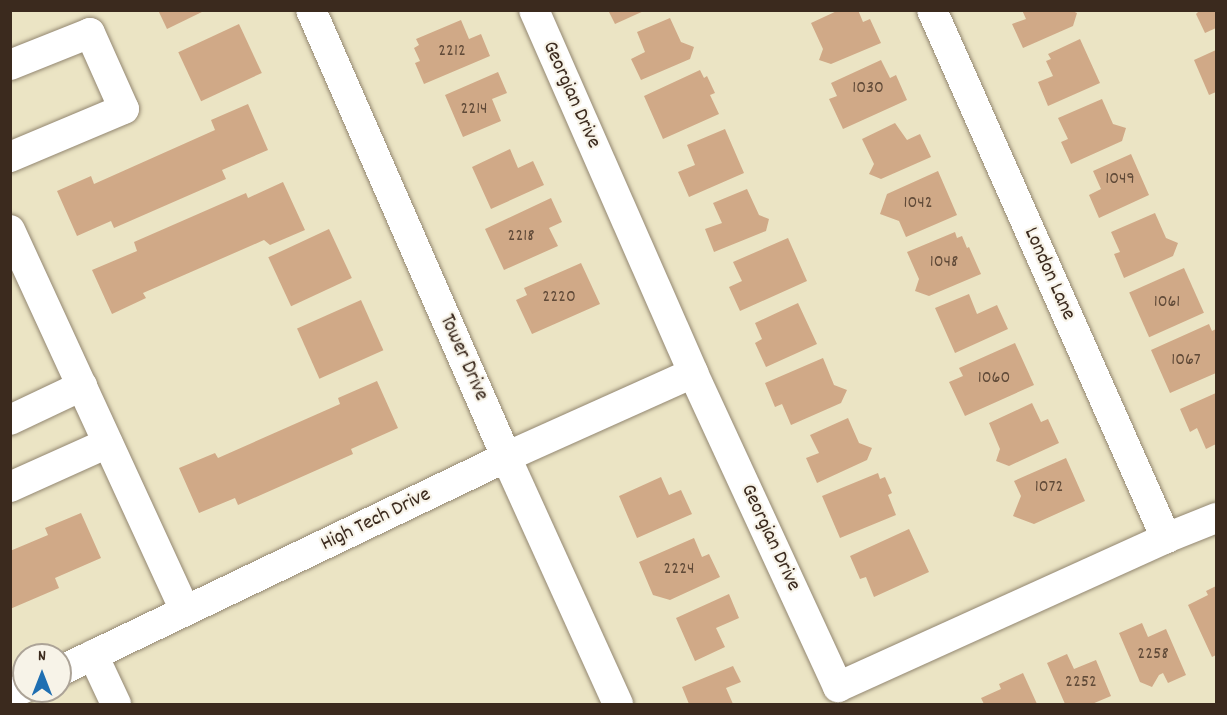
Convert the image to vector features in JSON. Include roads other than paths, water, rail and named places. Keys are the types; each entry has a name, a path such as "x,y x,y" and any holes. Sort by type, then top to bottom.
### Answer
{"street":[{"name":"Tower Drive","path":"311,10 506,457 618,705"},
{"name":"Georgian Drive","path":"534,10 693,373 838,687 1166,538 1216,518"},
{"name":"London Lane","path":"932,10 1166,538"},
{"path":"10,65 90,33 124,109 10,157"},
{"path":"10,230 185,611"},
{"name":"High Tech Drive","path":"72,665 506,457 693,373"},
{"path":"10,420 82,386"},
{"path":"10,487 108,443"},
{"path":"93,655 116,705"}]}
